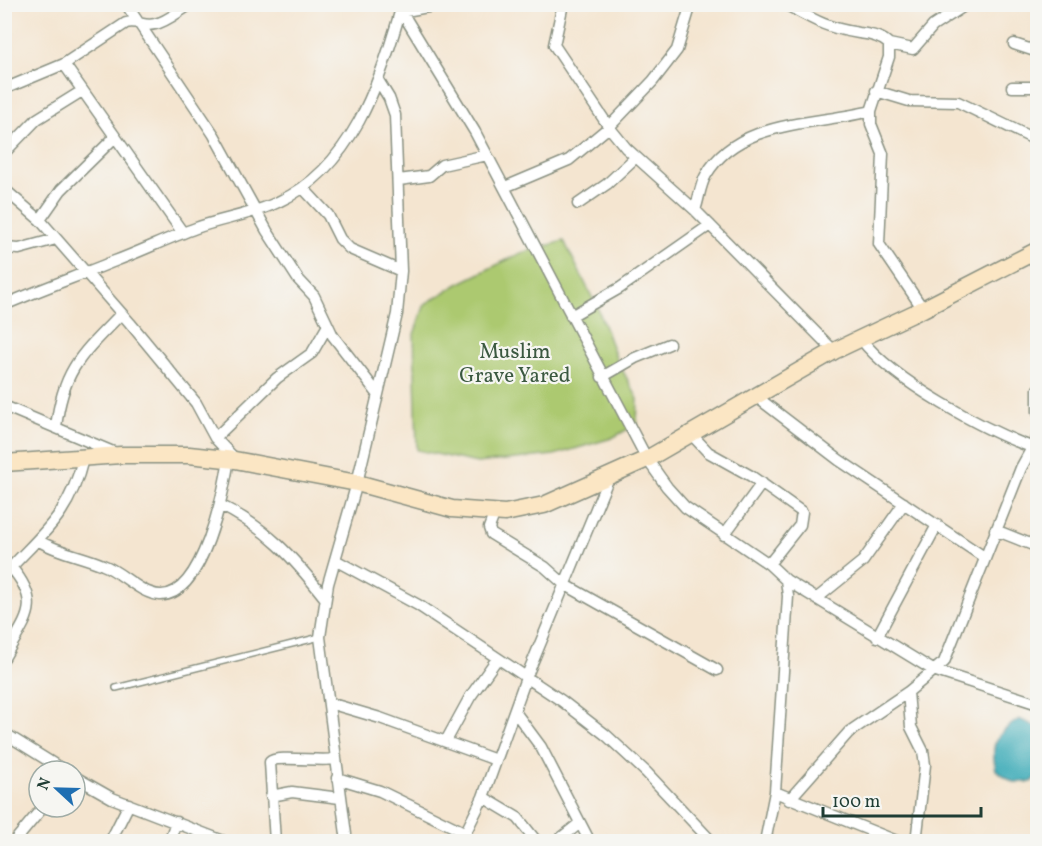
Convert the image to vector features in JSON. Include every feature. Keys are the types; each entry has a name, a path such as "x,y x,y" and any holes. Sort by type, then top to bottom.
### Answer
{"main road":[{"path":"4,463 121,455 189,455 232,459 357,483 452,509 505,513 544,505 647,459 754,395 834,351 1035,256"}],"street":[{"path":"126,4 135,21 214,135 298,279 314,296 327,327 378,394"},
{"path":"4,89 63,64 126,23 135,21 156,24 191,4"},
{"path":"398,8 444,4"},
{"path":"563,4 554,45 609,127 636,158 695,210 834,351"},
{"path":"505,187 569,160 609,127 653,81 677,50 691,4"},
{"path":"785,4 826,27 867,34 885,39 889,44 889,57 871,111 871,124 882,154 879,244 923,309"},
{"path":"889,44 913,49 933,26 964,6"},
{"path":"4,305 183,233 257,211 303,188 332,160 351,135 378,80 398,8"},
{"path":"398,8 409,22 487,154 647,459 685,507 769,564 786,580 933,670 1038,704"},
{"path":"1014,44 1038,52"},
{"path":"63,64 183,233"},
{"path":"347,842 320,637 335,560 357,483 397,314 401,271 395,115 389,98 378,80"},
{"path":"1012,87 1038,87"},
{"path":"4,153 37,118 82,91"},
{"path":"876,91 909,101 944,99 958,102 1038,141"},
{"path":"695,210 705,178 727,151 771,129 871,111"},
{"path":"40,220 61,190 115,136"},
{"path":"399,180 429,176 442,165 487,154"},
{"path":"578,204 607,184 636,158"},
{"path":"303,188 328,215 340,239 350,249 401,271"},
{"path":"4,189 40,220 87,273 196,403 215,438 232,459 220,506 196,566 182,584 170,593 160,595 150,593 106,566 58,551 39,542"},
{"path":"571,316 630,282 710,225"},
{"path":"4,248 19,249 56,238"},
{"path":"56,427 59,401 66,379 84,352 121,314"},
{"path":"215,438 277,378 312,353 327,327"},
{"path":"861,339 874,356 898,375 963,414 1034,448"},
{"path":"602,377 644,353 669,344"},
{"path":"1038,388 1038,412"},
{"path":"754,395 792,426 984,557"},
{"path":"4,406 121,455"},
{"path":"691,434 708,452 762,483 802,512 803,519 769,564"},
{"path":"789,800 849,732 908,692 944,662 951,650 995,530 1038,436"},
{"path":"4,658 29,605 26,585 8,571 39,542 72,496 83,459"},
{"path":"337,778 380,791 463,837 483,797 526,678 609,477"},
{"path":"724,535 762,483"},
{"path":"816,599 863,561 904,503"},
{"path":"220,506 278,542 326,598"},
{"path":"495,512 489,528 491,534 545,567 564,584 717,670"},
{"path":"877,637 937,525"},
{"path":"995,530 1038,547"},
{"path":"335,560 418,605 562,701 606,735 712,842"},
{"path":"765,842 775,792 788,596 786,580"},
{"path":"446,741 470,697 497,659"},
{"path":"908,692 911,727 923,751 926,765 916,842"},
{"path":"329,703 446,741 496,760"},
{"path":"515,712 541,747 590,842"},
{"path":"4,733 46,759"},
{"path":"275,842 268,767 273,758 314,762 335,759"},
{"path":"87,785 226,842"},
{"path":"271,796 292,792 340,798"},
{"path":"775,792 789,800 899,842"},
{"path":"483,797 518,818 537,842"},
{"path":"110,842 129,804"},
{"path":"14,842 33,819"},
{"path":"169,842 176,822"},
{"path":"556,842 580,823"}],"lane":[{"path":"116,688 320,637"}],"green space":[{"name":"Muslim Grave Yared","path":"564,241 598,309 617,360 638,399 637,424 612,438 554,455 477,463 417,450 414,334 425,304 458,284 521,253"}],"water":[{"path":"1019,719 1037,727 1037,776 1032,782 1013,782 996,770 994,746 1000,734"}]}
